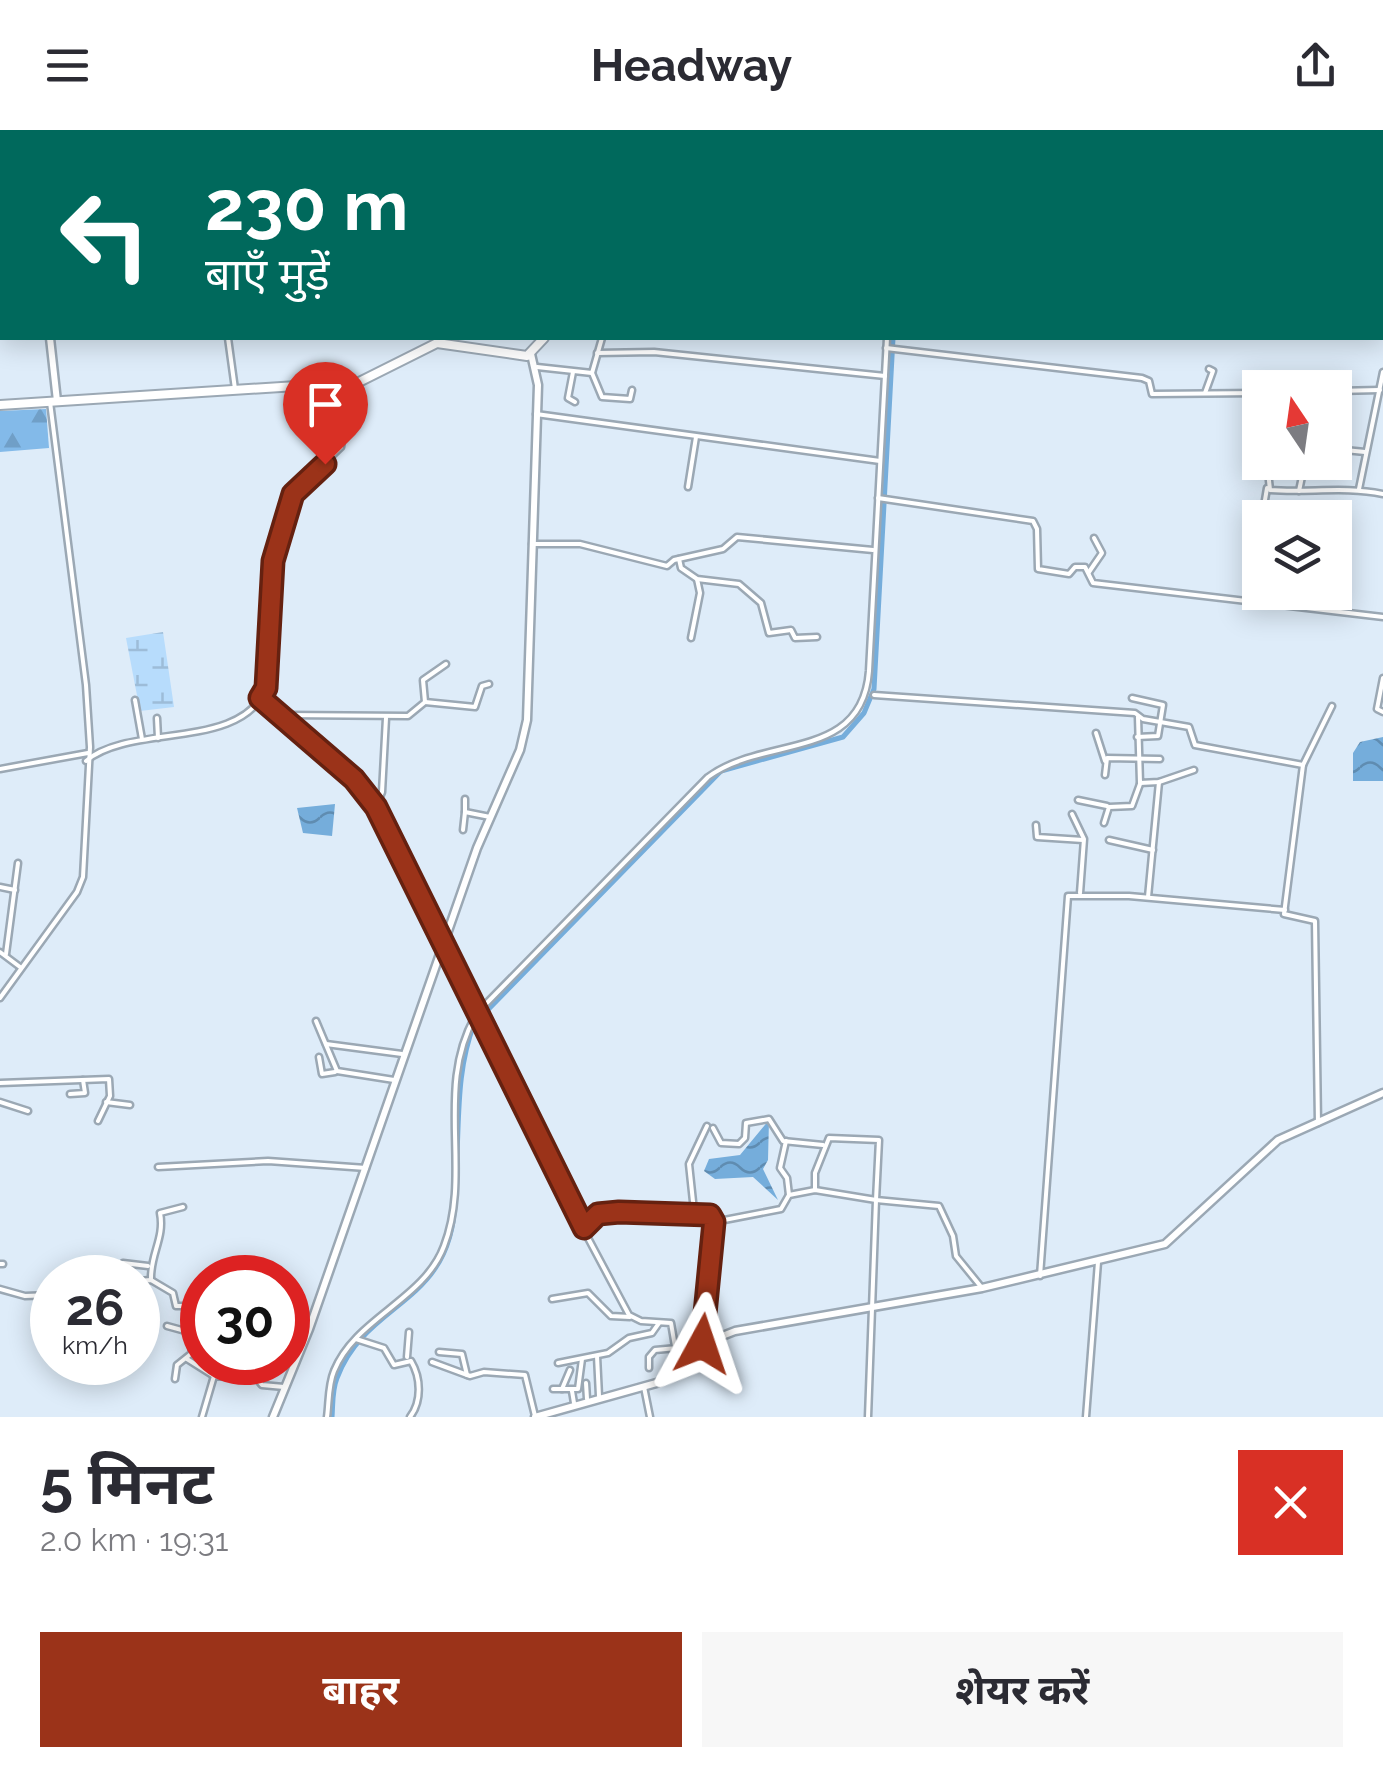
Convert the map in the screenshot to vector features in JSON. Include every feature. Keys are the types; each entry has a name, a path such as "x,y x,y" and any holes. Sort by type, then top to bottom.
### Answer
{"main road":[{"path":"0,406 350,382 383,372 436,343 515,356 531,354 542,340"}],"street":[{"path":"0,998 82,883 88,753 86,685 50,340"},
{"path":"228,340 234,389"},
{"path":"601,340 592,373 602,397 630,399 632,390"},
{"path":"327,1417 333,1372 357,1340 422,1280 445,1244 450,1215 454,1087 462,1041 478,1014 719,768 748,755 830,735 852,719 868,686 875,550 882,499 885,376 891,349 887,340"},
{"path":"891,349 1142,378 1149,380 1152,394 1242,393"},
{"path":"598,353 654,352 885,376"},
{"path":"273,1417 366,1168 443,942 520,750 527,720 536,414 537,367 531,354"},
{"path":"537,367 592,373"},
{"path":"1204,393 1213,371 1209,369"},
{"path":"573,372 568,398 575,402"},
{"path":"1359,490 1383,372"},
{"path":"86,761 106,746 211,729 253,708 260,698 266,688 273,561 296,488 341,448 350,382"},
{"path":"1352,391 1380,390"},
{"path":"536,414 880,462"},
{"path":"688,487 696,437"},
{"path":"1352,451 1366,452"},
{"path":"1265,500 1267,480"},
{"path":"1300,491 1302,480"},
{"path":"1267,487 1300,491 1328,487 1383,494"},
{"path":"882,499 1033,521 1038,529 1038,569 1069,574 1082,566 1093,583 1242,599"},
{"path":"532,544 580,544 667,566 679,559 722,549 737,537 875,550"},
{"path":"1088,572 1102,553 1094,538"},
{"path":"679,559 681,568 697,580 739,584 761,603 770,632 791,630 795,638 817,637"},
{"path":"691,638 700,593 697,580"},
{"path":"1331,610 1383,617"},
{"path":"425,702 423,680 446,664"},
{"path":"1383,678 1377,709 1383,712"},
{"path":"280,714 408,716 425,702 475,707 482,686 489,684"},
{"path":"874,694 1117,712 1188,727 1195,746 1303,765"},
{"path":"260,698 354,779 376,807 631,1317"},
{"path":"1132,698 1161,702 1158,736 1137,737"},
{"path":"135,700 143,741"},
{"path":"1318,1123 1315,921 1285,917 1285,910 1292,825 1303,765 1332,706"},
{"path":"376,807 382,792 386,716"},
{"path":"1078,800 1131,807 1140,782 1138,717"},
{"path":"158,718 158,739"},
{"path":"1096,733 1105,760 1104,775"},
{"path":"0,769 88,753"},
{"path":"1105,760 1160,759"},
{"path":"1140,782 1159,782 1194,770"},
{"path":"1148,898 1159,782"},
{"path":"464,830 466,798"},
{"path":"1104,823 1109,807"},
{"path":"465,812 490,817"},
{"path":"1072,814 1084,839 1080,894"},
{"path":"1036,825 1037,837 1084,839"},
{"path":"1108,840 1152,850"},
{"path":"18,863 3,953 20,967"},
{"path":"0,887 15,890"},
{"path":"1040,1276 1066,898 1080,894 1285,910"},
{"path":"316,1021 336,1072"},
{"path":"326,1044 402,1054"},
{"path":"319,1057 322,1074 336,1072 392,1086"},
{"path":"70,1094 85,1093 84,1080"},
{"path":"0,1083 110,1080 98,1121"},
{"path":"432,1362 468,1376 484,1372 525,1375 535,1417 664,1380 702,1344 735,1331 982,1288 1169,1242 1278,1140 1383,1093"},
{"path":"0,1102 28,1112"},
{"path":"106,1102 130,1105"},
{"path":"694,1213 689,1164 710,1127 722,1143 739,1144 745,1138 746,1123 768,1119 786,1142 825,1145"},
{"path":"815,1190 814,1172 831,1138 878,1140 868,1417"},
{"path":"714,1222 780,1209 789,1195 787,1178 780,1168 786,1142"},
{"path":"158,1167 268,1161 366,1168"},
{"path":"789,1195 815,1190 938,1206 953,1236 956,1256 982,1288"},
{"path":"155,1255 164,1232 160,1213 183,1207"},
{"path":"584,1228 600,1214 709,1214 714,1222 702,1344"},
{"path":"1086,1417 1098,1260"},
{"path":"160,1285 173,1293 176,1306 180,1306"},
{"path":"0,1289 30,1296"},
{"path":"552,1299 588,1293 611,1316 672,1325 678,1364"},
{"path":"558,1363 620,1348 630,1338 649,1335 660,1322"},
{"path":"166,1326 180,1329"},
{"path":"409,1332 407,1359 418,1381 418,1404 410,1417"},
{"path":"357,1340 384,1348 394,1365 407,1359"},
{"path":"648,1368 649,1356 655,1350 677,1348"},
{"path":"439,1352 462,1354 468,1376"},
{"path":"596,1356 598,1396"},
{"path":"552,1388 578,1388 582,1359"},
{"path":"175,1379 176,1365 180,1362"},
{"path":"562,1389 570,1370"},
{"path":"586,1383 587,1399"},
{"path":"202,1417 211,1385"},
{"path":"262,1385 284,1388"},
{"path":"644,1386 650,1417"},
{"path":"572,1391 574,1403"}],"green space":[{"path":"46,409 49,448 0,452 0,411"},
{"path":"163,632 174,707 140,711 126,638"}],"water":[{"path":"1383,737 1383,781 1353,781 1353,753 1360,742"},
{"path":"335,804 332,836 303,833 297,808"},
{"path":"769,1120 768,1160 763,1169 778,1200 753,1177 715,1179 704,1171 709,1159 740,1155"}],"waterway":[{"path":"457,1154 462,1072 474,1024 721,771 843,737 864,713 874,689 893,340"},
{"path":"332,1417 335,1383 351,1352 424,1282 440,1261 450,1235 455,1200"}],"route":[{"path":"325,464 296,488 273,561 268,587 266,688 260,698 354,779 376,807 584,1228 598,1214 710,1215 714,1222 702,1344"}]}
